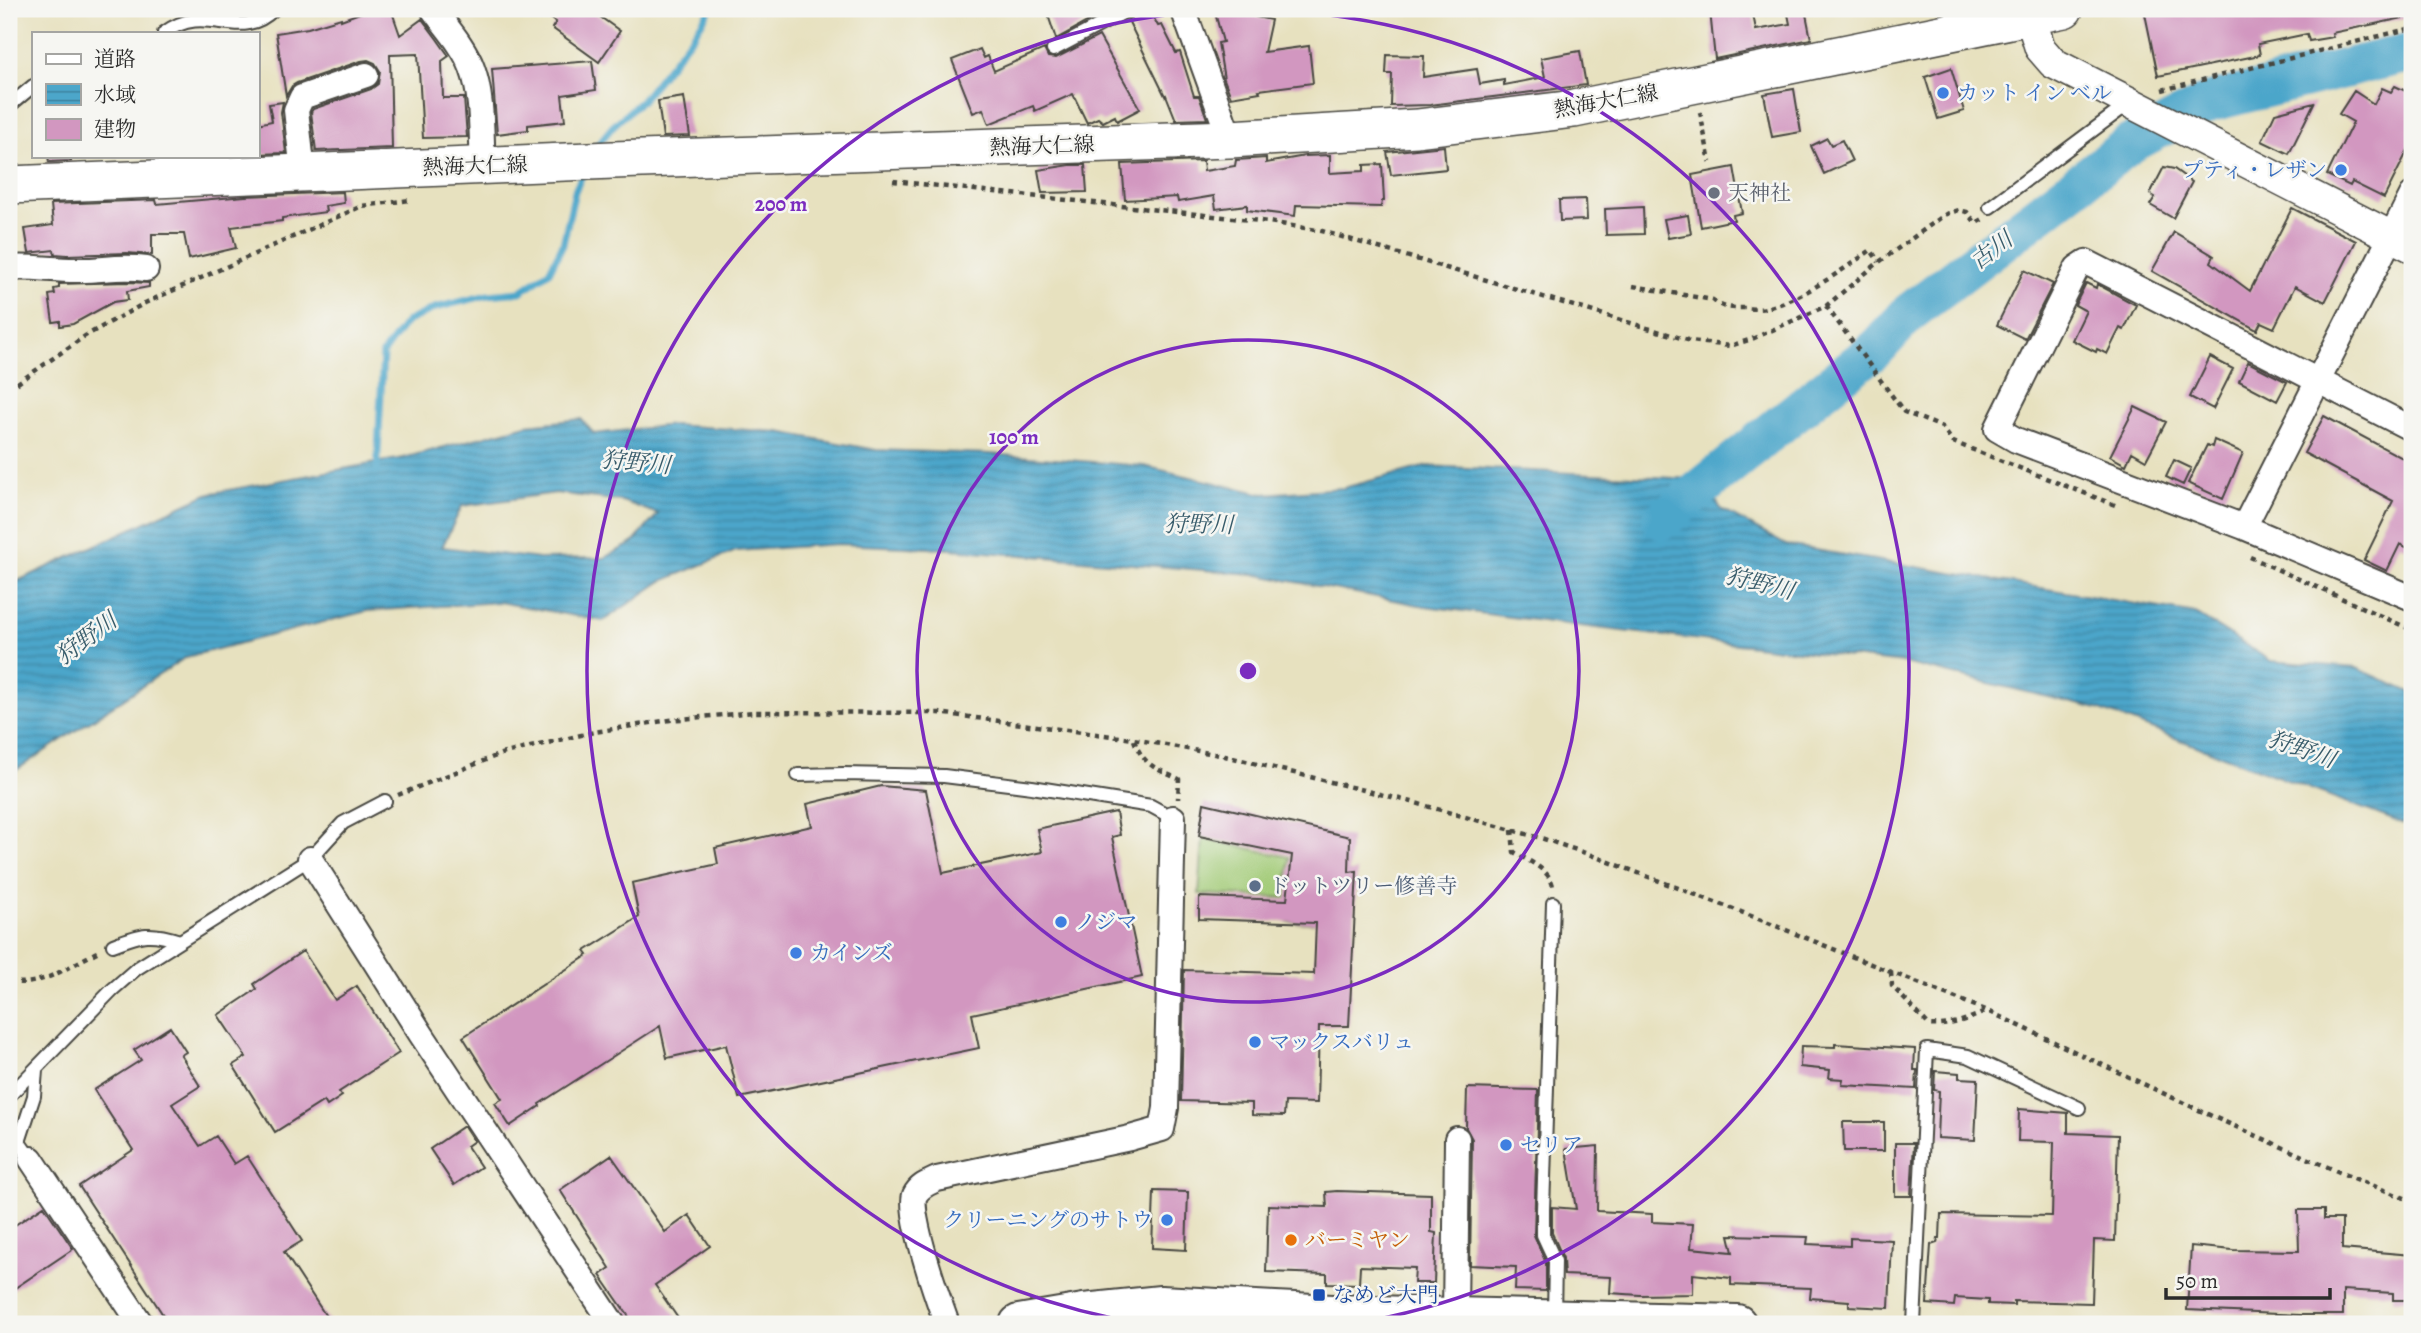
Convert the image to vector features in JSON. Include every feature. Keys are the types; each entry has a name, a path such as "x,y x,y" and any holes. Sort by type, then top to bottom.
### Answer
{"highway":[{"path":"1019,1324 1084,1313 1161,1305 1332,1314 1737,1324"}],"main road":[{"name":"熱海大仁線","path":"9,184 1230,139 1428,127 1574,109 2041,11"}],"street":[{"path":"433,9 472,68 477,90 483,166"},
{"path":"1183,9 1230,139"},
{"path":"2041,11 2040,48 2053,63 2141,102 2192,134 2402,241"},
{"path":"303,173 297,121 298,103 302,97 366,75"},
{"path":"2244,527 2317,380 2402,241 2412,195"},
{"path":"2412,429 2086,262 2077,268 1997,429 2016,440 2244,527 2412,598"},
{"path":"9,268 29,266 75,270 124,266 146,269"},
{"path":"947,1324 915,1223 914,1197 922,1186 937,1179 1162,1129 1166,1108 1172,818"},
{"path":"310,859 421,1034 613,1324"},
{"path":"1455,1317 1457,1139"},
{"path":"31,1159 141,1324"}],"lane":[{"path":"165,32 174,24 200,17 247,23 267,16 274,9"},
{"path":"1053,50 1130,9"},
{"path":"9,106 32,87"},
{"path":"1990,207 2141,102"},
{"path":"798,775 944,776 1151,806 1172,818"},
{"path":"10,1095 112,990 136,969 310,859 343,823 385,801"},
{"path":"1553,903 1543,1222 1544,1234 1555,1261 1554,1320"},
{"path":"113,945 139,935 157,934 180,941"},
{"path":"1914,1324 1927,1050 1968,1056 2079,1108"},
{"path":"31,1159 19,1142 34,1096 36,1070"}],"path":[{"path":"2141,102 2178,85 2412,28"},
{"path":"1695,84 1710,162"},
{"path":"883,180 1269,222 1322,231 1642,327 1706,344 1730,346 1826,306 1879,262 1946,214 1959,210 1967,212 1976,223 1984,219 1990,207"},
{"path":"9,389 85,336 155,299 362,206 412,199"},
{"path":"1633,286 1713,300 1719,306 1765,308 1790,299 1836,275 1871,250 1879,262"},
{"path":"1826,306 1904,412 1942,427 1953,442 2121,507"},
{"path":"2248,556 2412,630"},
{"path":"385,801 501,754 594,732 670,720 755,712 939,713 1134,739 1267,765 1513,830 1591,855 1736,910 1988,1011 2216,1118 2412,1201"},
{"path":"1134,739 1142,759 1159,771 1179,779 1178,807 1172,818"},
{"path":"1513,830 1514,852 1549,875 1554,884 1553,903"},
{"path":"9,981 19,984 49,978 113,945"},
{"path":"1891,972 1892,986 1929,1025 1939,1026 1988,1011"}],"green space":[{"path":"1203,839 1290,857 1288,877 1314,883 1313,923 1288,922 1288,898 1199,894"}],"water":[{"name":"狩野川","path":"581,419 594,434 672,425 779,432 876,450 989,454 1144,466 1263,494 1343,488 1427,466 1695,479 1712,494 1721,509 1786,545 2196,614 2271,661 2357,668 2412,693 2412,827 2098,709 1904,663 1425,606 1253,574 950,549 838,544 736,551 662,581 603,621 499,602 367,611 186,657 9,775 9,585 207,494 403,458 527,425","holes":["556,493 622,501 658,514 633,543 604,558 539,559 442,547 462,506"]}],"building":[{"path":"370,9 391,9 400,35 422,19 449,56 442,61 443,98 464,98 467,137 423,138 418,54 390,55 392,148 316,151 311,112 313,109 371,89 378,84 380,71 375,63 361,61 297,83 286,96 276,33 341,20"},
{"path":"537,9 589,9 620,31 599,62 552,28 556,22"},
{"path":"1046,9 1110,9 1056,39"},
{"path":"1139,9 1149,9 1158,26 1162,25 1176,53 1180,52 1194,96 1199,96 1207,119 1176,120 1128,20 1137,14"},
{"path":"1214,9 1254,9 1256,17 1271,20 1264,52 1309,46 1313,83 1259,90 1260,92 1231,97 1224,79 1218,43 1223,42"},
{"path":"1752,9 1756,30 1790,24 1787,9 1805,9 1811,39 1715,59 1710,11"},
{"path":"2144,9 2407,9 2408,17 2332,33 2333,37 2309,41 2307,34 2258,44 2260,55 2158,76"},
{"path":"1099,36 1140,109 1117,121 1115,116 1103,122 1098,118 1087,123 1073,94 1035,111 1033,106 989,124 983,109 973,113 952,60 980,49 984,58 988,56 994,71 1044,49 1048,57 1056,58"},
{"path":"1580,51 1586,85 1430,105 1391,106 1392,74 1386,74 1387,55 1424,56 1423,77 1477,69 1480,84 1504,80 1504,85 1545,77 1541,58"},
{"path":"592,61 596,90 562,95 565,121 528,125 528,130 497,134 492,69"},
{"path":"1951,68 1964,111 1938,119 1925,77"},
{"path":"2395,86 2412,94 2412,142 2384,198 2352,182 2350,186 2327,175 2353,122 2339,114 2354,91 2374,104 2382,88 2391,92"},
{"path":"1794,89 1801,132 1772,137 1764,94"},
{"path":"684,97 690,136 663,137 658,101"},
{"path":"283,102 281,112 286,153 259,154 259,124 272,121 269,104"},
{"path":"2314,103 2289,154 2262,141 2275,113"},
{"path":"1827,138 1831,145 1842,140 1852,161 1824,174 1811,146"},
{"path":"1444,146 1446,169 1391,175 1387,152"},
{"path":"1330,155 1330,173 1364,171 1364,165 1382,164 1384,201 1381,207 1296,205 1295,216 1247,210 1247,205 1216,209 1214,196 1178,202 1177,197 1125,200 1122,164 1203,161 1204,171 1235,166 1236,160 1266,158 1266,163 1305,156"},
{"path":"48,158 71,158 71,161 49,162"},
{"path":"1085,165 1087,192 1042,193 1038,170"},
{"path":"1734,167 1742,213 1733,215 1734,220 1701,227 1692,175"},
{"path":"2164,167 2174,169 2192,182 2173,218 2150,205 2155,197 2150,194"},
{"path":"343,192 344,203 325,206 326,212 231,227 236,248 189,259 184,234 152,234 152,255 67,255 55,254 54,250 29,253 25,229 53,225 51,204 156,200 157,204 245,196"},
{"path":"1586,199 1587,220 1560,221 1559,200"},
{"path":"1643,207 1644,234 1606,235 1605,209"},
{"path":"2292,208 2356,241 2325,302 2295,286 2274,328 2261,322 2257,330 2152,271 2174,232 2214,256 2211,262 2250,291"},
{"path":"1688,215 1691,234 1668,238 1664,219"},
{"path":"2024,270 2053,284 2025,339 1997,325"},
{"path":"149,283 149,287 127,291 128,300 113,302 73,324 60,326 60,321 53,322 49,295 55,294 54,289 59,288 59,284"},
{"path":"2086,283 2096,288 2097,284 2136,305 2124,330 2120,328 2107,354 2097,349 2096,352 2072,340 2086,311 2075,305"},
{"path":"2210,357 2233,369 2213,409 2190,397"},
{"path":"2248,362 2287,382 2277,401 2239,381"},
{"path":"2135,407 2166,422 2146,460 2132,452 2126,465 2110,456"},
{"path":"2324,416 2412,463 2412,550 2400,544 2387,571 2364,560 2393,501 2304,453"},
{"path":"2214,440 2243,453 2223,499 2188,483 2207,445 2212,447"},
{"path":"2174,460 2191,468 2183,485 2166,477"},
{"path":"881,786 926,790 943,873 1042,852 1037,829 1116,812 1120,835 1112,837 1142,977 972,1014 979,1048 739,1098 726,1045 667,1058 660,1026 539,1104 540,1106 510,1126 495,1103 502,1099 463,1037 588,955 585,951 639,917 632,883 718,864 715,848 812,826 807,804"},
{"path":"1204,803 1350,837 1349,872 1357,871 1349,1026 1319,1026 1317,1103 1285,1102 1284,1116 1252,1115 1252,1103 1181,1101 1184,970 1314,974 1316,923 1199,919 1199,897 1287,900 1292,855 1199,836"},
{"path":"303,951 335,1000 357,986 399,1053 339,1092 342,1096 327,1106 324,1101 275,1132 233,1065 246,1057 218,1015 257,989 254,984"},
{"path":"170,1027 186,1052 181,1055 200,1086 172,1104 200,1146 216,1136 234,1164 247,1156 302,1241 284,1252 331,1324 169,1324 79,1186 133,1150 94,1090 141,1060 134,1050"},
{"path":"1835,1044 1915,1049 1916,1089 1842,1085 1843,1079 1829,1078 1830,1070 1800,1067 1801,1046 1835,1047"},
{"path":"1935,1071 1959,1073 1959,1078 1978,1079 1975,1140 1937,1138 1939,1091 1934,1090"},
{"path":"1467,1088 1538,1090 1534,1235 1546,1263 1546,1291 1515,1290 1516,1267 1470,1265 1472,1139 1466,1128"},
{"path":"2019,1109 2068,1113 2068,1133 2118,1135 2115,1241 2094,1240 2092,1303 2014,1301 2014,1305 1955,1298 1954,1306 1927,1304 1931,1245 1937,1243 1940,1238 1941,1214 2052,1216 2054,1142 2018,1141"},
{"path":"1843,1122 1884,1122 1884,1151 1844,1151"},
{"path":"464,1126 474,1141 467,1146 481,1167 454,1185 430,1149"},
{"path":"1895,1143 1914,1143 1911,1196 1895,1196"},
{"path":"1598,1146 1597,1211 1652,1214 1652,1222 1693,1224 1691,1248 1733,1252 1729,1235 1808,1237 1807,1244 1850,1246 1850,1238 1892,1240 1889,1308 1849,1306 1849,1301 1810,1298 1811,1288 1731,1285 1731,1278 1693,1274 1693,1294 1640,1295 1610,1293 1611,1277 1564,1275 1563,1258 1552,1233 1552,1207 1576,1209 1566,1149"},
{"path":"611,1155 665,1232 689,1215 710,1246 655,1285 682,1324 634,1324 600,1275 610,1268 560,1190"},
{"path":"1154,1191 1188,1192 1186,1250 1152,1248"},
{"path":"1326,1192 1431,1194 1431,1232 1436,1233 1434,1283 1414,1283 1415,1268 1360,1266 1359,1284 1327,1283 1327,1274 1266,1272 1268,1205 1327,1207"},
{"path":"44,1206 73,1249 9,1292 9,1229"},
{"path":"2298,1210 2324,1210 2324,1219 2342,1219 2342,1249 2412,1255 2412,1300 2393,1300 2393,1293 2343,1290 2343,1315 2187,1310 2191,1246 2299,1251"}],"waterway":[{"path":"595,148 613,126 643,99 695,33 710,9"},
{"name":"古川","path":"1662,520 1877,348 1909,313 2130,144 2210,102 2412,52"},
{"path":"377,472 383,353 406,322 435,308 488,295 520,292 549,272 563,244 575,191 584,171"}],"place":[{"name":"カット イン ベル","path":"1943,93"},
{"name":"プティ・レザン","path":"2341,170"},
{"name":"天神社","path":"1714,193"},
{"name":"ドットツリー修善寺","path":"1255,886"},
{"name":"ノジマ","path":"1061,922"},
{"name":"カインズ","path":"796,953"},
{"name":"マックスバリュ","path":"1255,1042"},
{"name":"セリア","path":"1506,1145"},
{"name":"クリーニングのサトウ","path":"1167,1220"},
{"name":"バーミヤン","path":"1291,1240"},
{"name":"なめど大門","path":"1319,1295"}]}
